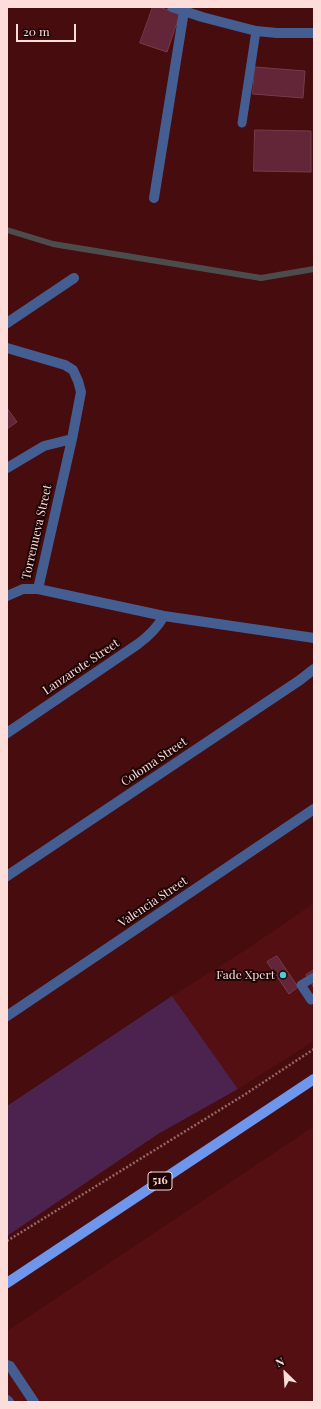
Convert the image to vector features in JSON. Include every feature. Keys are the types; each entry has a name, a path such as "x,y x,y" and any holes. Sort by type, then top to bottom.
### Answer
{"main road":[{"name":"516","path":"7,1283 314,1079"}],"street":[{"path":"172,7 256,31 277,33 314,33"},
{"path":"154,198 184,11"},
{"path":"7,323 74,278"},
{"name":"Torrenueva Street","path":"7,348 65,365 73,370 78,381 80,392 72,438 38,588 164,616 314,638"},
{"path":"7,468 44,446 72,438"},
{"path":"7,596 22,589 38,588"},
{"name":"Lanzarote Street","path":"7,733 138,644 153,631 164,616"},
{"name":"Coloma Street","path":"7,876 300,680 314,669"},
{"name":"Valencia Street","path":"7,1016 314,810"},
{"path":"7,1365 10,1366 34,1402"}],"lane":[{"path":"242,123 256,31"},
{"path":"313,1002 301,985 314,977"}],"path":[{"path":"7,1241 244,1095 314,1050"}],"shaded area":[{"path":"314,903 314,1041 238,1089 172,996 247,949"},
{"path":"172,996 238,1089 158,1134 7,1236 7,1106"},
{"path":"314,1126 314,1402 7,1402 7,1331"}],"building":[{"path":"153,7 159,7 180,14 167,52 140,43"},
{"path":"255,67 305,71 303,98 253,94"},
{"path":"255,130 311,131 311,172 254,171"},
{"path":"7,408 17,422 7,429"},
{"name":"Fade Xpert","path":"277,956 298,987 289,994 267,962"},
{"path":"314,970 314,988 306,975"}],"waterway":[{"path":"7,230 53,244 261,278 314,269"}],"place":[{"name":"Fade Xpert","path":"283,975"}]}
